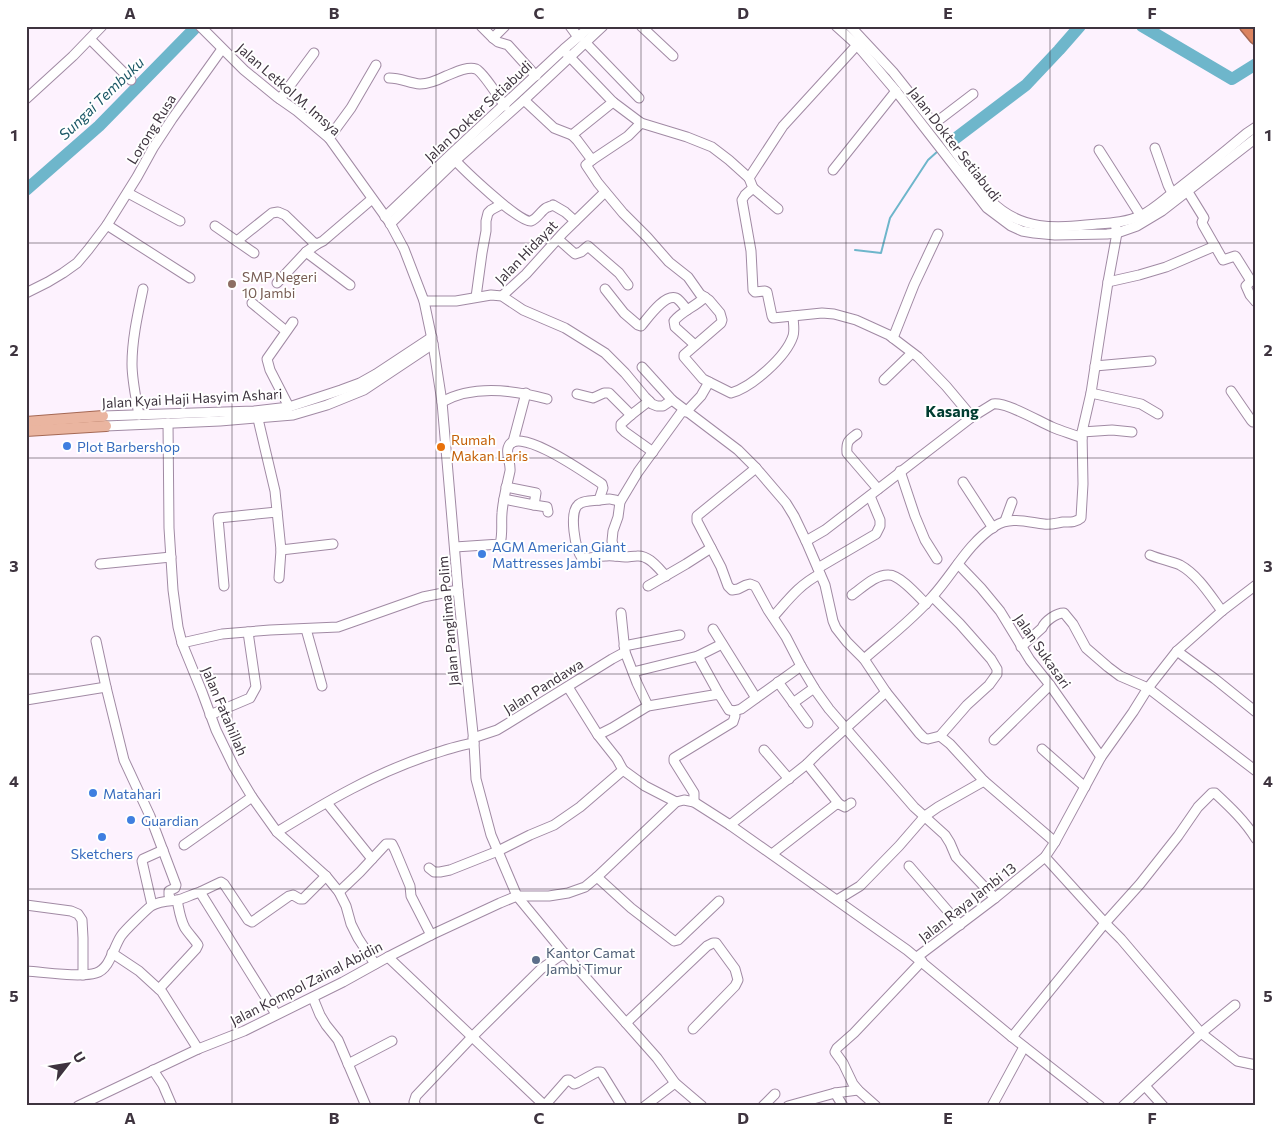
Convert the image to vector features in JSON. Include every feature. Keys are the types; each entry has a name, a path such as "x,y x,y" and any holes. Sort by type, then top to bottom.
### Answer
{"highway":[{"path":"1246,26 1256,38"}],"main road":[{"path":"26,431 104,421"},
{"name":"Jalan Kyai Haji Hasyim Ashari","path":"26,422 88,422"}],"street":[{"path":"26,99 90,40 102,26"},
{"path":"481,26 493,38 508,45 536,76"},
{"path":"493,38 506,26"},
{"path":"570,26 639,98"},
{"name":"Jalan Dokter Setiabudi","path":"582,40 591,26"},
{"name":"Jalan Dokter Setiabudi","path":"388,221 536,76 603,26"},
{"path":"642,26 673,56"},
{"name":"Jalan Dokter Setiabudi","path":"836,26 857,45 896,91 987,208 995,210"},
{"name":"Jalan Dokter Setiabudi","path":"850,26 894,72 935,124 990,200 995,210 1011,226 1022,231 1117,233 1137,226 1188,192 1252,137 1256,127"},
{"name":"Jalan Letkol M. Imsya","path":"202,28 244,70 329,138 388,221 404,249 424,301 433,340"},
{"path":"90,40 131,80"},
{"path":"749,178 783,126 857,45"},
{"name":"Lorong Rusa","path":"26,293 48,282 77,263 88,250 128,193 163,133 222,49"},
{"path":"280,99 314,53"},
{"path":"575,221 553,205 546,207 533,220 529,221 502,204 452,158 524,100 567,53 613,102 641,123 712,147 749,178 753,188 778,209"},
{"path":"329,138 351,108 376,65"},
{"path":"389,78 398,78 419,84 433,82 469,68 476,69 505,106"},
{"path":"833,170 896,91"},
{"path":"935,124 973,94"},
{"path":"524,100 554,128 572,135 592,160"},
{"path":"572,135 613,102"},
{"path":"641,123 621,142 586,165 623,213 669,262 688,277 700,294 720,313 722,320 718,325 684,357 703,379 731,393 737,391 760,377 777,361 794,335 793,316"},
{"name":"Jalan Dokter Setiabudi","path":"1055,231 1115,223 1141,216 1252,137"},
{"path":"1155,148 1172,193"},
{"path":"1099,150 1141,216"},
{"path":"753,188 744,195 742,200 751,251 753,290 755,292 767,292 772,318 822,313 856,320 892,338 918,357 972,417"},
{"name":"Jalan Hidayat","path":"424,301 456,301 491,295 502,296 526,274 605,192"},
{"path":"1188,192 1204,218 1203,225 1223,260 1236,257 1251,281 1246,286 1256,302"},
{"path":"128,193 180,221"},
{"path":"277,283 306,252 320,243 372,199"},
{"path":"476,297 488,213 502,204"},
{"path":"237,241 272,214 278,212 317,244"},
{"path":"864,659 899,630 933,597 970,547 992,528 1005,521 1028,521 1045,524 1076,522 1081,518 1083,484 1082,435 1091,393 1117,233 1115,223"},
{"path":"107,225 190,278"},
{"path":"215,226 254,253"},
{"path":"892,338 938,234"},
{"path":"558,239 575,254 589,247 628,284"},
{"path":"1108,282 1166,267 1215,246"},
{"path":"306,252 350,285"},
{"path":"139,414 132,365 134,340 143,289"},
{"path":"605,289 624,313 641,326 663,302 670,298 678,299 688,310"},
{"path":"502,296 523,310 565,328 605,353 625,372 649,401 657,406 663,406 672,400"},
{"path":"695,345 675,327 674,321 678,316 697,305 705,297"},
{"path":"252,303 286,331"},
{"path":"289,407 270,370 267,359 293,322"},
{"name":"Jalan Kyai Haji Hasyim Ashari","path":"104,421 168,423 293,416 364,390 378,377 433,340"},
{"name":"Jalan Panglima Polim","path":"433,340 442,402 476,779 491,835 517,896 656,1058 675,1084 702,1106"},
{"path":"884,380 912,353"},
{"path":"1095,366 1151,361"},
{"path":"642,367 672,400 738,450 786,503 806,541 825,585 836,628 864,659 886,692 919,733 928,739 940,736 989,685 997,674 997,668 991,659 933,597"},
{"name":"Jalan Kyai Haji Hasyim Ashari","path":"104,421 139,414 254,411 289,407 378,377"},
{"path":"616,556 612,541 620,502 638,472 685,411 701,396 709,382"},
{"path":"442,402 464,393 496,390 547,398"},
{"path":"1232,391 1251,420 1256,421"},
{"path":"577,394 593,398 609,393 630,415"},
{"path":"1091,393 1141,404 1158,414"},
{"path":"455,547 500,544 502,538 501,515 510,469 507,449 513,442 526,394"},
{"path":"322,396 327,405"},
{"path":"649,401 630,415 621,424 621,428 653,452"},
{"path":"806,541 825,530 972,417 996,403 1054,428 1082,435 1112,430 1132,432"},
{"path":"258,419 275,491 280,550 279,578"},
{"name":"Jalan Fatahillah","path":"168,423 169,528 178,627 182,643 216,730 234,767 252,797 277,832 326,876 339,892 346,906 351,924 375,964"},
{"path":"857,434 848,441 846,446 847,453 878,489"},
{"path":"513,442 537,445 549,450 602,484 603,488 599,500"},
{"path":"756,468 697,516 697,521 721,567 728,586 732,590 738,590 750,584 754,586 786,637 814,688 829,709 914,807 945,835 956,857 995,898"},
{"path":"900,472 915,516 937,559"},
{"path":"963,482 992,528"},
{"path":"506,487 536,493 534,505"},
{"path":"773,617 804,583 876,534 880,526 880,520 870,496"},
{"path":"504,499 548,506 548,512"},
{"path":"620,502 611,499 599,500 580,503 576,506 573,513 578,553 582,558 587,559 604,556 623,558 644,556 666,576"},
{"path":"1005,521 1012,502"},
{"path":"224,586 218,518 277,512"},
{"path":"280,550 333,544"},
{"path":"648,586 711,548"},
{"path":"1150,555 1179,565 1190,572 1222,611"},
{"path":"100,564 171,556"},
{"name":"Jalan Sukasari","path":"958,564 1000,612 1021,647 1102,757"},
{"path":"852,595 869,582 880,576 890,574 902,581 926,604"},
{"name":"Jalan Raya Jambi 13","path":"694,802 772,854 919,959 1044,857 1102,757 1148,688 1177,651 1222,611 1256,585"},
{"path":"182,643 222,634 338,627 423,597 458,590"},
{"path":"621,612 624,649 648,706"},
{"path":"1021,647 1042,628 1043,624 1059,613 1064,613 1086,648 1111,670 1124,678 1148,688 1256,770"},
{"path":"306,629 322,686"},
{"path":"713,629 756,698"},
{"path":"210,715 250,698 256,687 248,632"},
{"name":"Jalan Pandawa","path":"277,832 327,802 389,770 474,741 497,730 612,659 624,649 680,635"},
{"path":"96,641 124,760 150,816 176,885 175,888 169,891 169,895 174,900 186,929 198,945 159,989"},
{"path":"633,672 698,656 722,644"},
{"path":"1177,651 1256,712"},
{"path":"698,656 729,710 734,711 741,709 801,666"},
{"path":"778,682 808,724"},
{"path":"994,740 1050,685"},
{"path":"26,700 106,687"},
{"path":"568,687 623,770 645,786 676,802"},
{"path":"793,703 814,688"},
{"path":"730,825 807,764 886,692"},
{"path":"598,734 612,728 648,706 719,694"},
{"path":"517,896 549,896 568,893 585,887 598,877 676,802 684,800 694,802 694,794 674,758 733,722 734,711"},
{"path":"940,736 950,744 984,781 1054,842"},
{"path":"1042,749 1085,787"},
{"path":"764,750 789,779"},
{"path":"807,764 839,804 845,807 851,803"},
{"path":"429,868 434,872 440,872 498,851 554,825 580,807 623,770"},
{"path":"837,900 860,886 925,816 984,781"},
{"path":"1012,1037 1105,923 1140,884 1198,807 1212,793 1215,793 1239,817 1256,838"},
{"path":"184,845 252,797"},
{"path":"327,802 372,859"},
{"path":"772,854 835,805 839,804"},
{"path":"339,892 386,844 392,844 410,886 411,896 431,935"},
{"path":"152,905 142,861 163,850"},
{"path":"1044,857 1126,946 1201,1033 1237,1061 1256,1065"},
{"path":"909,866 960,925"},
{"path":"26,971 83,975 97,973 107,965 122,934 152,905 200,892 221,882 248,920 252,922 289,896 293,895 303,899 326,876"},
{"path":"598,877 631,908 674,941 678,940 719,901"},
{"path":"200,892 276,1014"},
{"name":"Jalan Kompol Zainal Abidin","path":"78,1106 198,1049 244,1031 276,1014 313,998 465,918 517,896"},
{"path":"26,905 71,910 78,914 82,920 83,975"},
{"path":"626,1023 713,942 716,943 735,969 738,980 735,986 693,1028"},
{"path":"112,953 139,971 159,989 198,1049"},
{"path":"416,1106 414,1102 416,1096 472,1037 542,969 564,953"},
{"path":"388,957 545,1106 567,1080 578,1084 597,1072 601,1072 622,1106"},
{"path":"876,1106 853,1084 843,1062 835,1052 919,959 1024,1047 1100,1106"},
{"path":"313,998 323,1020 338,1040 366,1106"},
{"path":"1123,1106 1201,1033 1235,1005"},
{"path":"348,1064 392,1041"},
{"path":"992,1106 1024,1047"},
{"path":"153,1070 163,1085 172,1106"},
{"path":"645,1106 675,1084"},
{"path":"1145,1086 1162,1106"},
{"path":"788,1106 835,1093 858,1090"},
{"path":"835,1093 844,1106"},
{"path":"764,1106 774,1094"}],"waterway":[{"name":"Sungai Tembuku","path":"26,190 99,126 197,26"},
{"path":"952,141 1026,85 1080,26"},
{"name":"Sungai Tembuku","path":"1142,26 1232,79 1256,64"},
{"path":"855,250 881,253 890,218 928,160 938,151"}],"place":[{"name":"SMP Negeri 10 Jambi","path":"232,284"},
{"name":"Plot Barbershop","path":"67,446"},
{"name":"Rumah Makan Laris","path":"441,447"},
{"name":"AGM American Giant Mattresses Jambi","path":"482,554"},
{"name":"Matahari","path":"93,793"},
{"name":"Guardian","path":"131,820"},
{"name":"Sketchers","path":"102,837"},
{"name":"Kantor Camat Jambi Timur","path":"536,960"}],"district":[{"name":"Kasang","path":"952,410"}]}
